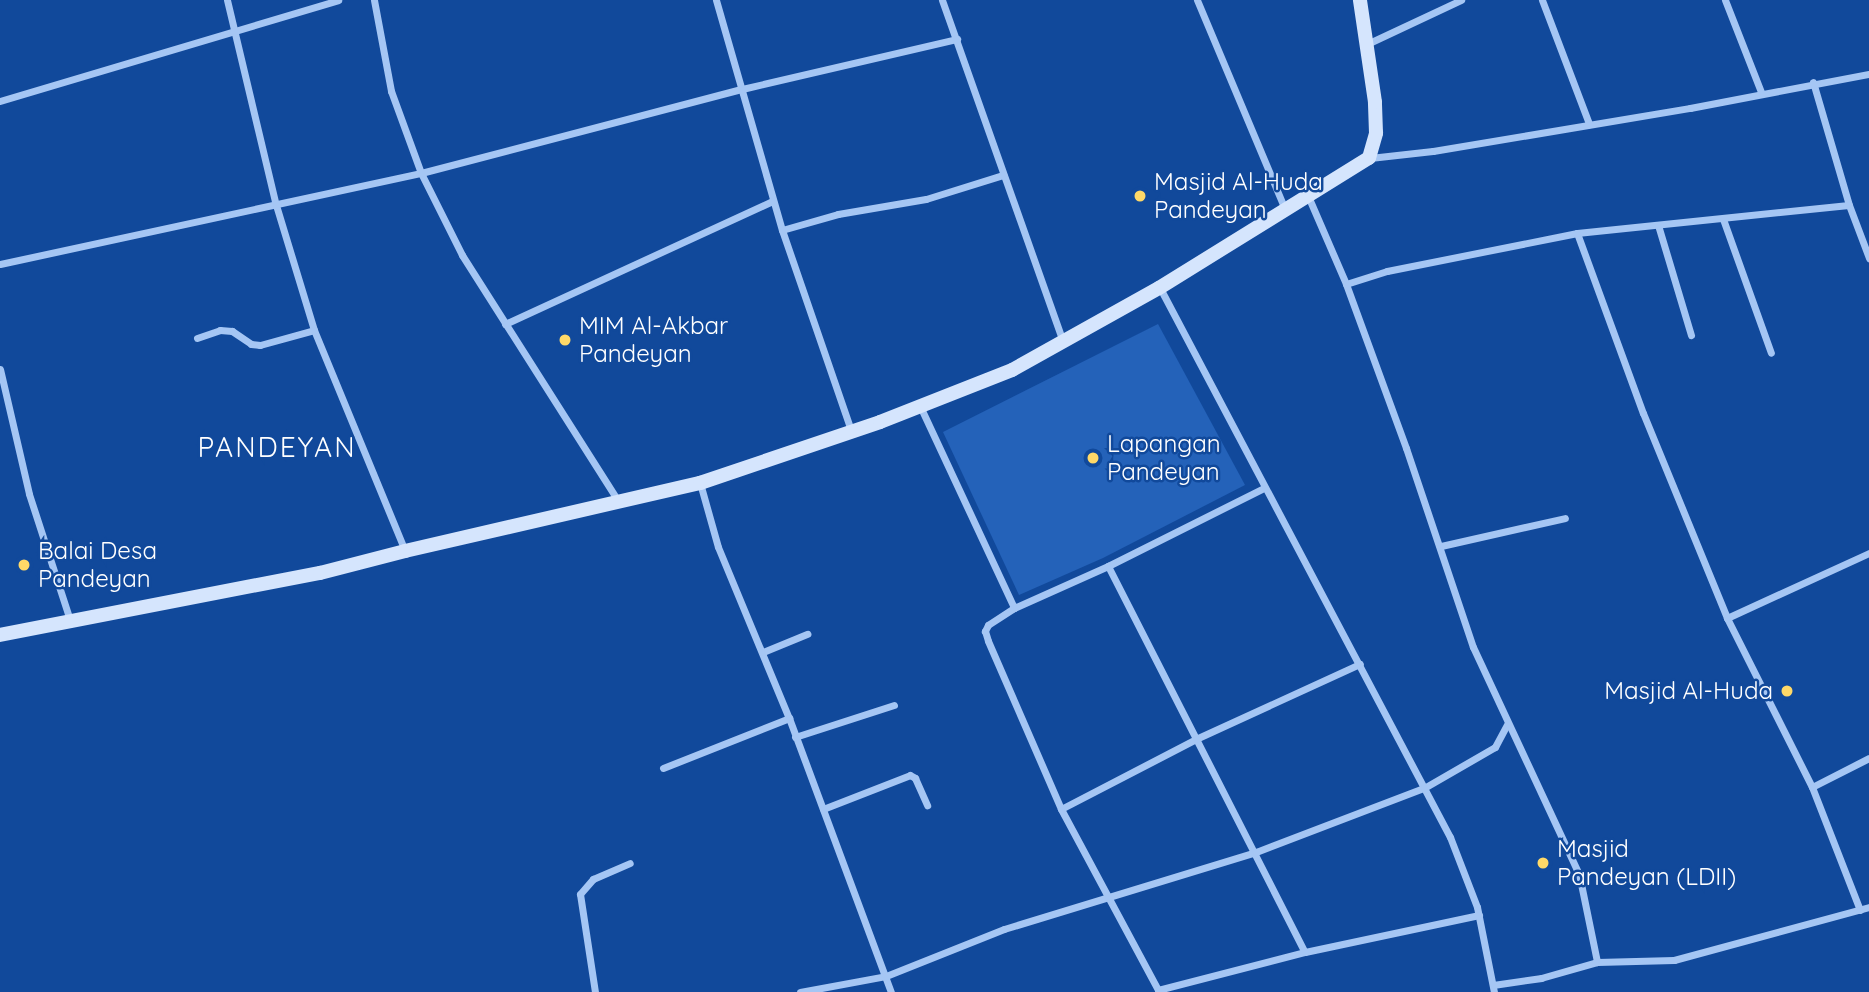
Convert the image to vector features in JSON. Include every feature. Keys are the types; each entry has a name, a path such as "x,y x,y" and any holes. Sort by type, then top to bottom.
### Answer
{"street":[{"path":"227,0 276,205 314,330 405,551"},
{"path":"0,101 338,0"},
{"path":"374,0 391,91 421,173 462,255 618,501"},
{"path":"716,0 782,230 851,430"},
{"path":"942,0 1063,341"},
{"path":"1198,0 1284,209"},
{"path":"1360,0 1376,117 1376,133 1369,158"},
{"path":"1367,44 1461,0"},
{"path":"1542,0 1589,124"},
{"path":"1725,0 1760,92"},
{"path":"0,264 421,173 742,89 957,38"},
{"path":"0,635 320,573 700,483 920,405 1012,369 1159,288 1369,158 1433,151 1690,108 1760,92 1869,74"},
{"path":"1813,82 1849,205 1869,258"},
{"path":"782,230 838,214 926,199 1003,175"},
{"path":"1308,196 1346,284 1441,546 1473,648 1579,873 1597,962"},
{"path":"505,324 774,201"},
{"path":"1346,284 1419,264 1577,233 1849,205"},
{"path":"1723,219 1771,353"},
{"path":"1658,225 1691,335"},
{"path":"1577,233 1643,412 1727,618 1812,787 1860,910"},
{"path":"1159,288 1360,664 1461,863 1479,915 1493,988 1597,962 1674,960 1869,907"},
{"path":"197,338 220,330 232,331 250,344 260,345 314,330"},
{"path":"0,369 29,494 70,620"},
{"path":"920,405 1014,608"},
{"path":"700,483 718,547 789,718 891,992"},
{"path":"1264,488 1108,566 1014,608 988,625 985,631 1061,809 1158,990 1305,952 1479,915"},
{"path":"1441,546 1565,518"},
{"path":"1727,618 1869,553"},
{"path":"1108,566 1305,952"},
{"path":"763,652 807,634"},
{"path":"1061,809 1198,738 1360,664"},
{"path":"795,737 894,705"},
{"path":"663,768 789,718"},
{"path":"800,992 886,976 1004,929 1256,852 1424,789 1495,747 1507,723"},
{"path":"1812,787 1869,758"},
{"path":"823,809 909,775 915,778 927,805"},
{"path":"595,992 580,894 593,879 630,863"}],"shaded area":[{"name":"Lapangan Pandeyan","path":"1158,324 1245,485 1103,558 1019,595 943,432"}],"place":[{"name":"Masjid Al-Huda Pandeyan","path":"1140,196"},
{"name":"MIM Al-Akbar Pandeyan","path":"565,340"},
{"name":"Lapangan Pandeyan","path":"1093,458"},
{"name":"Balai Desa Pandeyan","path":"24,565"},
{"name":"Masjid Al-Huda","path":"1787,691"},
{"name":"Masjid Pandeyan (LDII)","path":"1543,863"}],"district":[{"name":"PANDEYAN","path":"277,447"}]}
